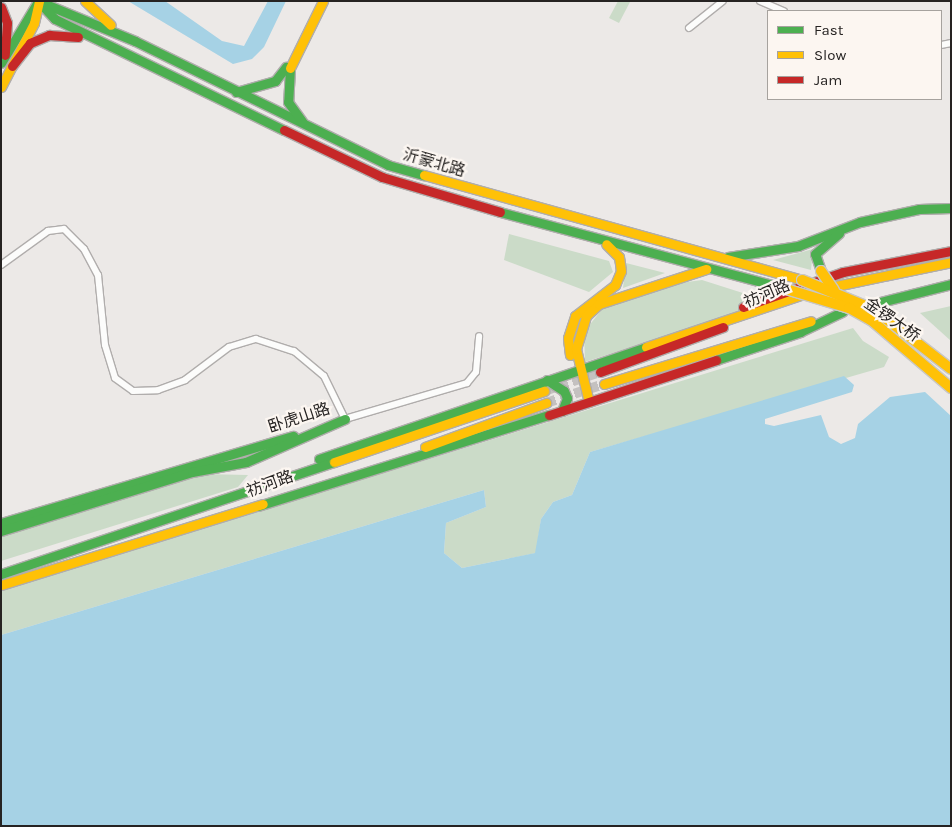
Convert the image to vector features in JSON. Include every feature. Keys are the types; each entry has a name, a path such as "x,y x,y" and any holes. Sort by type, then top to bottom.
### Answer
{"main road":[{"path":"3,59 24,18 38,1"},
{"path":"1,87 34,23 38,1"},
{"name":"沂蒙北路","path":"38,1 135,41 306,126 409,172 725,258 838,292"},
{"name":"沂蒙北路","path":"38,1 55,19 360,169 604,242 776,286"},
{"path":"85,1 135,41"},
{"path":"306,126 288,102 288,68 318,1"},
{"path":"236,92 275,81 288,68 323,1"},
{"path":"1,7 7,23 3,59"},
{"path":"12,66 30,43 55,33 68,33 120,52"},
{"path":"725,258 798,246 830,230 885,216 951,210"},
{"path":"838,292 822,271 815,254 830,236 921,212 951,210"},
{"path":"589,402 568,338 575,316 615,285 621,271 619,257 604,242"},
{"path":"665,340 790,287 889,260 951,251"},
{"path":"896,274 951,255"},
{"name":"祊河路","path":"600,372 812,291 951,262"},
{"path":"579,371 575,343 590,312 599,304 707,269"},
{"path":"604,384 842,312 951,284"},
{"name":"金锣大桥","path":"776,286 850,308 871,320 951,388"},
{"path":"894,298 951,290"},
{"path":"272,481 342,448 579,371 812,291"},
{"name":"金锣大桥","path":"838,292 898,324 951,369"},
{"path":"258,506 562,411 800,332 842,312"},
{"path":"547,380 564,391 567,398 562,411"},
{"name":"祊河路","path":"1,574 272,481 544,391"},
{"name":"祊河路","path":"1,585 258,506 546,403"},
{"name":"卧虎山路","path":"1,523 345,419"},
{"name":"卧虎山路","path":"1,531 192,472 246,462 345,419"}],"street":[{"path":"689,28 723,1"},
{"path":"760,1 782,10"},
{"path":"1,265 48,231 64,229 84,249 98,275 105,345 115,378 133,391 158,390 185,380 229,347 256,339 294,351 324,376 345,419 467,383 476,372 479,336"}],"green space":[{"path":"618,1 630,2 619,23 609,18"},
{"path":"509,234 609,261 613,272 589,292 504,260"},
{"path":"813,249 811,270 773,260"},
{"path":"626,263 665,273 623,288"},
{"path":"702,280 771,302 585,362 584,332 603,308 680,283"},
{"path":"951,306 951,341 920,313"},
{"path":"853,328 863,341 889,357 884,367 590,452 572,495 553,502 541,519 536,553 462,568 444,553 446,523 486,507 484,490 1,635 1,591"},
{"path":"202,474 248,475 238,487 1,561 1,536"}],"water":[{"path":"128,1 165,1 222,41 244,46 268,1 286,1 264,47 252,59 233,64"},
{"path":"844,376 854,385 852,392 765,419 765,424 774,426 821,415 829,437 841,444 855,438 858,424 890,397 925,392 951,416 951,826 1,826 1,635 484,490 486,507 446,523 444,553 462,568 535,553 541,519 553,502 572,495 590,452"}],"tunnel":[{"path":"544,391 600,372"},
{"path":"546,403 604,384"}],"traffic: fast":[{"path":"38,1 135,41 388,165 424,175"},
{"path":"39,2 55,19 284,130"},
{"path":"1,63 37,3"},
{"path":"236,92 275,81 286,67"},
{"path":"290,68 288,102 302,121"},
{"path":"728,257 798,246 860,222 919,209 951,208"},
{"path":"500,212 776,286"},
{"path":"821,271 815,254 839,233"},
{"path":"861,307 951,284"},
{"path":"716,360 800,332 842,312"},
{"path":"319,459 646,347"},
{"path":"547,380 564,391 567,398 562,411"},
{"path":"258,506 549,415"},
{"path":"1,531 192,472 246,462 345,419"},
{"path":"1,523 293,436"},
{"path":"1,574 334,462"}],"traffic: slow":[{"path":"1,87 34,23 39,1"},
{"path":"85,1 111,25"},
{"path":"290,68 323,1"},
{"path":"424,175 802,280"},
{"path":"570,355 568,338 575,316 615,285 621,271 619,257 606,244"},
{"path":"826,288 951,262"},
{"path":"589,402 576,349 586,316 599,304 706,269"},
{"path":"821,271 834,290"},
{"path":"802,280 875,310 951,369"},
{"path":"776,286 849,308 871,320 951,388"},
{"path":"646,347 812,291"},
{"path":"604,384 811,321"},
{"path":"334,462 544,391"},
{"path":"425,447 546,403"},
{"path":"1,585 263,504"}],"traffic: jam":[{"path":"1,7 7,23 5,55"},
{"path":"12,66 30,43 49,35 78,37"},
{"path":"284,130 382,177 500,212"},
{"path":"743,307 843,272 951,251"},
{"path":"600,372 723,327"},
{"path":"549,415 716,360"}]}
